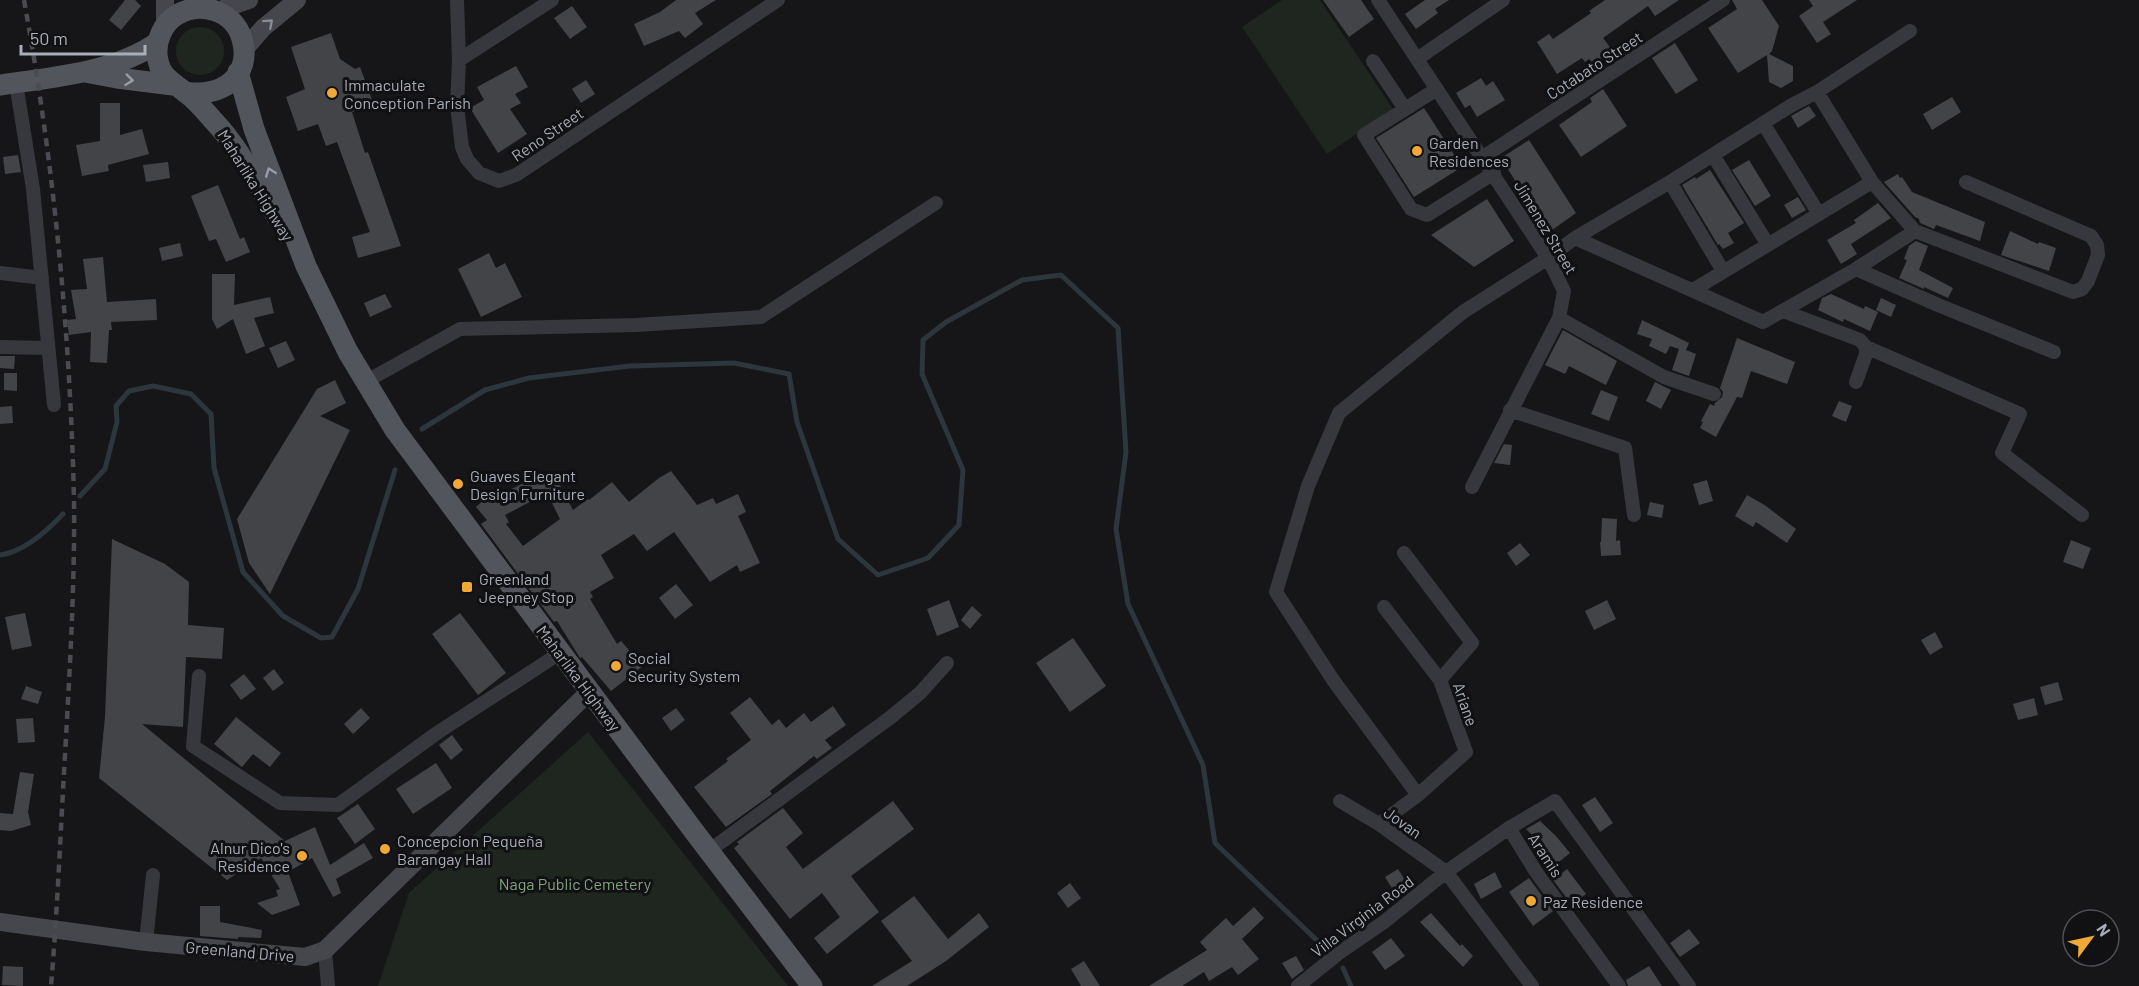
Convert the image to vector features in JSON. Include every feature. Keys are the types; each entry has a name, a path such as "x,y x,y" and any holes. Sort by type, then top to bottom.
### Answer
{"main road":[{"path":"8,84 85,72 141,53 162,33 174,16 195,8 208,6 227,17 242,38 243,62 238,72 232,82 211,93 199,94 179,88 85,72"},
{"path":"162,33 157,54 160,66 179,88"},
{"name":"Maharlika Highway","path":"238,72 254,129 306,266 337,331 365,382 395,429 560,653 812,986"},
{"name":"Maharlika Highway","path":"179,88 230,139 306,266"}],"street":[{"path":"162,33 165,0"},
{"path":"208,6 249,0"},
{"path":"243,50 263,28 297,0"},
{"name":"Reno Street","path":"457,0 458,106 462,147 467,159 479,173 499,181 516,175 778,0"},
{"path":"459,60 552,0"},
{"name":"Jimenez Street","path":"1378,0 1494,173 1548,258 1564,291 1560,318 1510,410 1472,487"},
{"path":"1417,59 1503,0"},
{"name":"Cotabato Street","path":"1483,157 1723,0"},
{"path":"1418,795 1333,680 1276,592 1308,486 1339,413 1463,312 1548,258 1575,238 1817,92 1910,31"},
{"path":"1373,60 1406,109"},
{"path":"8,84 33,189 54,405"},
{"path":"1437,89 1364,135 1411,209 1427,215 1494,173"},
{"path":"1817,92 1872,182 1915,231 2073,292 2082,289 2088,281 2098,255 2097,245 2091,236 1966,182"},
{"path":"1763,123 1819,214"},
{"path":"1713,155 1768,245"},
{"path":"1670,182 1723,272"},
{"path":"1693,290 1872,182"},
{"path":"365,382 460,329 636,325 761,317 936,203"},
{"path":"1575,238 1763,322 1856,269 1915,231"},
{"path":"1856,269 2054,352"},
{"path":"0,273 42,278"},
{"path":"1782,310 1860,340 1866,346 2020,414 2002,453 2082,515"},
{"path":"1560,318 1664,377 1714,394"},
{"path":"1856,382 1866,354 1866,346"},
{"path":"0,347 48,348"},
{"path":"1510,410 1625,448 1634,515"},
{"name":"Ariane","path":"1379,824 1418,795 1466,752 1440,680 1472,643 1404,553"},
{"path":"1384,607 1440,680"},
{"path":"199,676 193,746 280,803 338,805 437,733 560,653"},
{"path":"708,850 891,717 920,693 947,663"},
{"path":"328,986 325,950 590,691"},
{"name":"Jovan","path":"1340,801 1379,824 1446,872 1532,986"},
{"name":"Villa Virginia Road","path":"1298,986 1446,872 1509,828 1556,801 1689,986"},
{"name":"Aramis","path":"1509,828 1536,872 1619,986"},
{"path":"146,942 153,875"},
{"name":"Greenland Drive","path":"0,922 146,942 304,957 325,950"}],"green space":[{"path":"1282,0 1320,0 1393,109 1327,154 1242,27"},
{"path":"200,27 217,34 224,51 217,68 200,75 183,68 176,51 183,34"},
{"name":"Naga Public Cemetery","path":"588,732 788,986 378,986 409,893"}],"building":[{"path":"125,0 135,0 141,6 121,30 109,20"},
{"path":"676,0 716,0 695,13 703,24 685,38 679,31 644,46 634,24 660,12"},
{"path":"1323,0 1361,0 1374,19 1349,37"},
{"path":"1425,0 1449,0 1435,9 1438,13 1416,29 1405,14"},
{"path":"1605,0 1679,0 1655,16 1648,6 1603,38 1613,51 1593,64 1589,59 1585,62 1582,58 1557,74 1537,42 1549,34 1553,39 1591,13 1589,11"},
{"path":"1732,0 1762,0 1779,26 1772,51 1769,54 1793,66 1793,81 1781,88 1769,82 1767,55 1738,73 1708,28 1737,9"},
{"path":"1809,0 1857,0 1823,22 1831,34 1817,43 1799,16 1813,6"},
{"path":"572,6 587,27 570,39 554,18"},
{"name":"Immaculate Conception Parish","path":"331,33 340,59 355,69 360,67 374,105 352,112 365,153 368,152 401,246 358,258 352,237 370,232 337,142 326,146 318,124 298,131 286,97 305,89 291,47"},
{"path":"1675,43 1698,80 1676,94 1652,58"},
{"path":"516,66 528,87 515,94 521,103 510,109 527,134 498,153 470,108 484,100 477,87"},
{"path":"1481,78 1486,86 1493,81 1505,100 1477,117 1470,105 1465,108 1456,93"},
{"path":"586,80 595,94 581,103 572,89"},
{"path":"1603,89 1627,126 1581,157 1559,125 1592,102 1590,98"},
{"path":"1952,97 1961,112 1932,130 1923,114"},
{"path":"100,103 120,103 120,135 142,129 149,154 108,165 109,171 82,176 76,145 100,141"},
{"path":"1809,106 1816,116 1798,128 1791,116"},
{"name":"Garden Residences","path":"1424,108 1462,167 1414,197 1376,138"},
{"path":"1529,140 1576,213 1548,233 1501,158"},
{"path":"18,155 21,172 5,174 3,157"},
{"path":"1749,160 1771,196 1755,206 1732,170"},
{"path":"168,162 170,178 146,182 143,165"},
{"path":"1710,170 1744,223 1728,233 1734,243 1723,249 1718,245 1682,185"},
{"path":"1898,174 1912,192 1985,222 1980,241 1936,225 1934,229 1920,223 1919,219 1884,182"},
{"path":"218,185 240,239 244,237 250,252 226,262 216,239 209,241 191,196"},
{"path":"1798,197 1806,210 1792,218 1784,205"},
{"path":"1487,199 1514,241 1474,267 1431,235"},
{"path":"1878,203 1891,218 1851,244 1857,254 1841,264 1827,240 1856,223 1854,220"},
{"path":"2010,231 2038,244 2039,242 2056,248 2049,271 2001,255"},
{"path":"1916,241 1928,246 1919,270 1953,288 1948,298 1899,278 1907,260 1904,259 1909,246"},
{"path":"180,243 183,256 162,261 159,248"},
{"path":"489,253 496,268 505,263 522,297 481,317 458,269"},
{"path":"103,257 107,302 156,299 157,320 111,322 107,363 90,362 91,332 69,335 67,320 76,319 71,290 87,289 83,259"},
{"path":"212,274 235,274 234,305 270,297 274,313 254,318 265,346 246,354 233,319 217,329 212,319"},
{"path":"385,294 392,307 370,317 364,303"},
{"path":"1831,294 1864,309 1865,306 1878,312 1870,331 1818,310 1822,298"},
{"path":"1881,298 1896,305 1891,317 1876,310"},
{"path":"1642,320 1689,343 1686,350 1696,354 1689,376 1672,370 1679,349 1670,346 1666,354 1649,346 1652,339 1637,334"},
{"path":"1563,330 1617,361 1606,385 1569,366 1565,374 1545,365"},
{"path":"1737,338 1795,362 1787,384 1751,371 1742,398 1737,397 1716,437 1700,428 1703,422 1701,421 1710,404 1714,406 1722,397 1723,392 1720,388"},
{"path":"286,341 295,360 278,368 269,348"},
{"path":"0,356 15,356 14,369 0,368"},
{"path":"4,373 17,373 17,391 4,390"},
{"path":"335,380 346,403 320,416 350,430 270,594 249,563 237,519 317,389"},
{"path":"1655,382 1671,390 1661,409 1646,401"},
{"path":"1601,390 1618,397 1609,421 1591,414"},
{"path":"1839,401 1852,406 1846,422 1832,416"},
{"path":"12,406 13,423 0,424 0,407"},
{"path":"1504,444 1512,445 1510,465 1494,463"},
{"path":"671,471 697,505 713,498 716,504 738,494 746,512 738,516 760,563 740,572 737,565 710,582 674,532 647,551 634,534 601,555 614,578 590,592 593,597 590,599 617,644 621,641 643,666 611,691 582,657 580,658 557,621 554,622 481,524 487,520 476,507 488,496 491,500 529,480 530,483 553,472 573,510 612,482 629,502","holes":["547,493 560,519 523,546 506,524 509,522 505,515"]},
{"path":"1707,480 1713,501 1699,505 1693,484"},
{"path":"1747,495 1796,529 1787,543 1756,522 1753,527 1735,516"},
{"path":"1650,502 1664,505 1662,518 1647,515"},
{"path":"1602,518 1617,519 1616,541 1620,540 1621,555 1601,556"},
{"path":"112,539 165,564 189,582 188,625 224,628 222,659 186,657 183,727 142,724 285,841 315,827 330,865 364,843 373,858 336,879 341,893 333,897 312,858 288,872 300,905 272,915 257,903 278,896 276,890 280,889 261,858 227,880 99,778 105,717"},
{"path":"2071,540 2091,548 2083,569 2063,562"},
{"path":"1520,543 1530,555 1516,566 1507,553"},
{"path":"676,584 693,605 675,619 659,598"},
{"path":"949,600 959,627 937,636 927,609"},
{"path":"1607,600 1616,619 1594,630 1585,611"},
{"path":"972,606 982,615 970,629 961,620"},
{"path":"25,613 32,646 12,650 5,617"},
{"path":"460,613 506,673 478,695 432,634"},
{"path":"1935,632 1943,647 1930,655 1921,640"},
{"path":"1073,638 1106,686 1070,712 1036,663"},
{"path":"274,669 284,683 273,691 263,678"},
{"path":"244,674 256,689 241,700 230,685"},
{"path":"2058,682 2063,700 2045,705 2040,687"},
{"path":"26,686 42,692 38,704 21,699"},
{"path":"750,697 772,725 779,719 786,728 804,713 811,722 833,706 846,725 825,740 832,748 817,759 814,756 770,791 772,794 726,827 694,787 751,740 730,713"},
{"path":"2034,698 2038,715 2018,720 2013,704"},
{"path":"361,708 370,718 353,734 344,724"},
{"path":"676,708 685,720 671,731 662,718"},
{"path":"236,717 281,753 270,767 253,754 242,767 214,744"},
{"path":"33,718 35,742 18,743 16,719"},
{"path":"452,735 463,750 451,760 439,745"},
{"path":"436,763 452,788 413,814 396,789"},
{"path":"20,772 34,774 28,812 31,825 11,831 0,830 0,813 13,814"},
{"path":"1595,797 1613,823 1600,832 1582,805"},
{"path":"893,801 914,829 851,876 879,912 827,954 814,938 840,917 822,893 790,919 734,848 739,844 737,842 783,808 803,833 786,847 803,869"},
{"path":"358,804 375,829 355,844 337,818"},
{"path":"1540,821 1570,853 1555,865 1541,848 1543,846 1526,829"},
{"path":"1398,869 1408,885 1395,893 1385,877"},
{"path":"1567,869 1586,894 1572,905 1553,880"},
{"path":"1495,872 1502,887 1481,899 1474,884"},
{"name":"Paz Residence","path":"1529,878 1553,911 1533,926 1509,892"},
{"path":"1070,883 1081,898 1068,908 1057,893"},
{"path":"914,896 948,939 979,913 989,927 946,961 907,986 872,986 912,961 881,921"},
{"path":"200,906 220,906 220,922 262,930 261,938 200,936"},
{"path":"1254,907 1264,918 1242,939 1259,959 1238,975 1232,967 1209,981 1204,972 1182,986 1149,986 1207,950 1200,942 1226,918 1233,926"},
{"path":"1431,913 1460,946 1462,944 1473,956 1463,967 1420,922"},
{"path":"1689,929 1700,943 1680,957 1670,943"},
{"path":"1391,938 1405,956 1385,970 1372,952"},
{"path":"1296,956 1304,970 1292,979 1282,963"},
{"path":"1084,961 1100,986 1081,986 1071,969"},
{"path":"3,966 23,967 23,986 2,985"},
{"path":"1649,966 1662,986 1628,986 1626,980"}],"waterway":[{"path":"422,429 485,390 529,378 630,366 734,363 789,374 797,422 838,539 878,575 928,558 959,525 963,470 922,374 923,340 946,322 1022,280 1061,275 1118,328 1126,452 1116,529 1128,604 1203,765 1215,843 1327,950"},
{"path":"80,496 105,469 117,422 116,406 129,391 153,386 191,394 211,414 214,468 243,572 283,616 321,638 332,637 358,589 395,470"},
{"path":"0,555 26,545 42,534 63,514"},
{"path":"1343,968 1351,986"}],"railway":[{"path":"24,0 44,124 59,249 69,374 74,499 71,636 51,986"}],"place":[{"name":"Immaculate Conception Parish","path":"332,93"},
{"name":"Garden Residences","path":"1417,151"},
{"name":"Guaves Elegant Design Furniture","path":"458,484"},
{"name":"Greenland Jeepney Stop","path":"467,587"},
{"name":"Social Security System","path":"616,666"},
{"name":"Concepcion Pequeña Barangay Hall","path":"385,849"},
{"name":"Alnur Dico's Residence","path":"302,856"},
{"name":"Paz Residence","path":"1531,901"}]}
